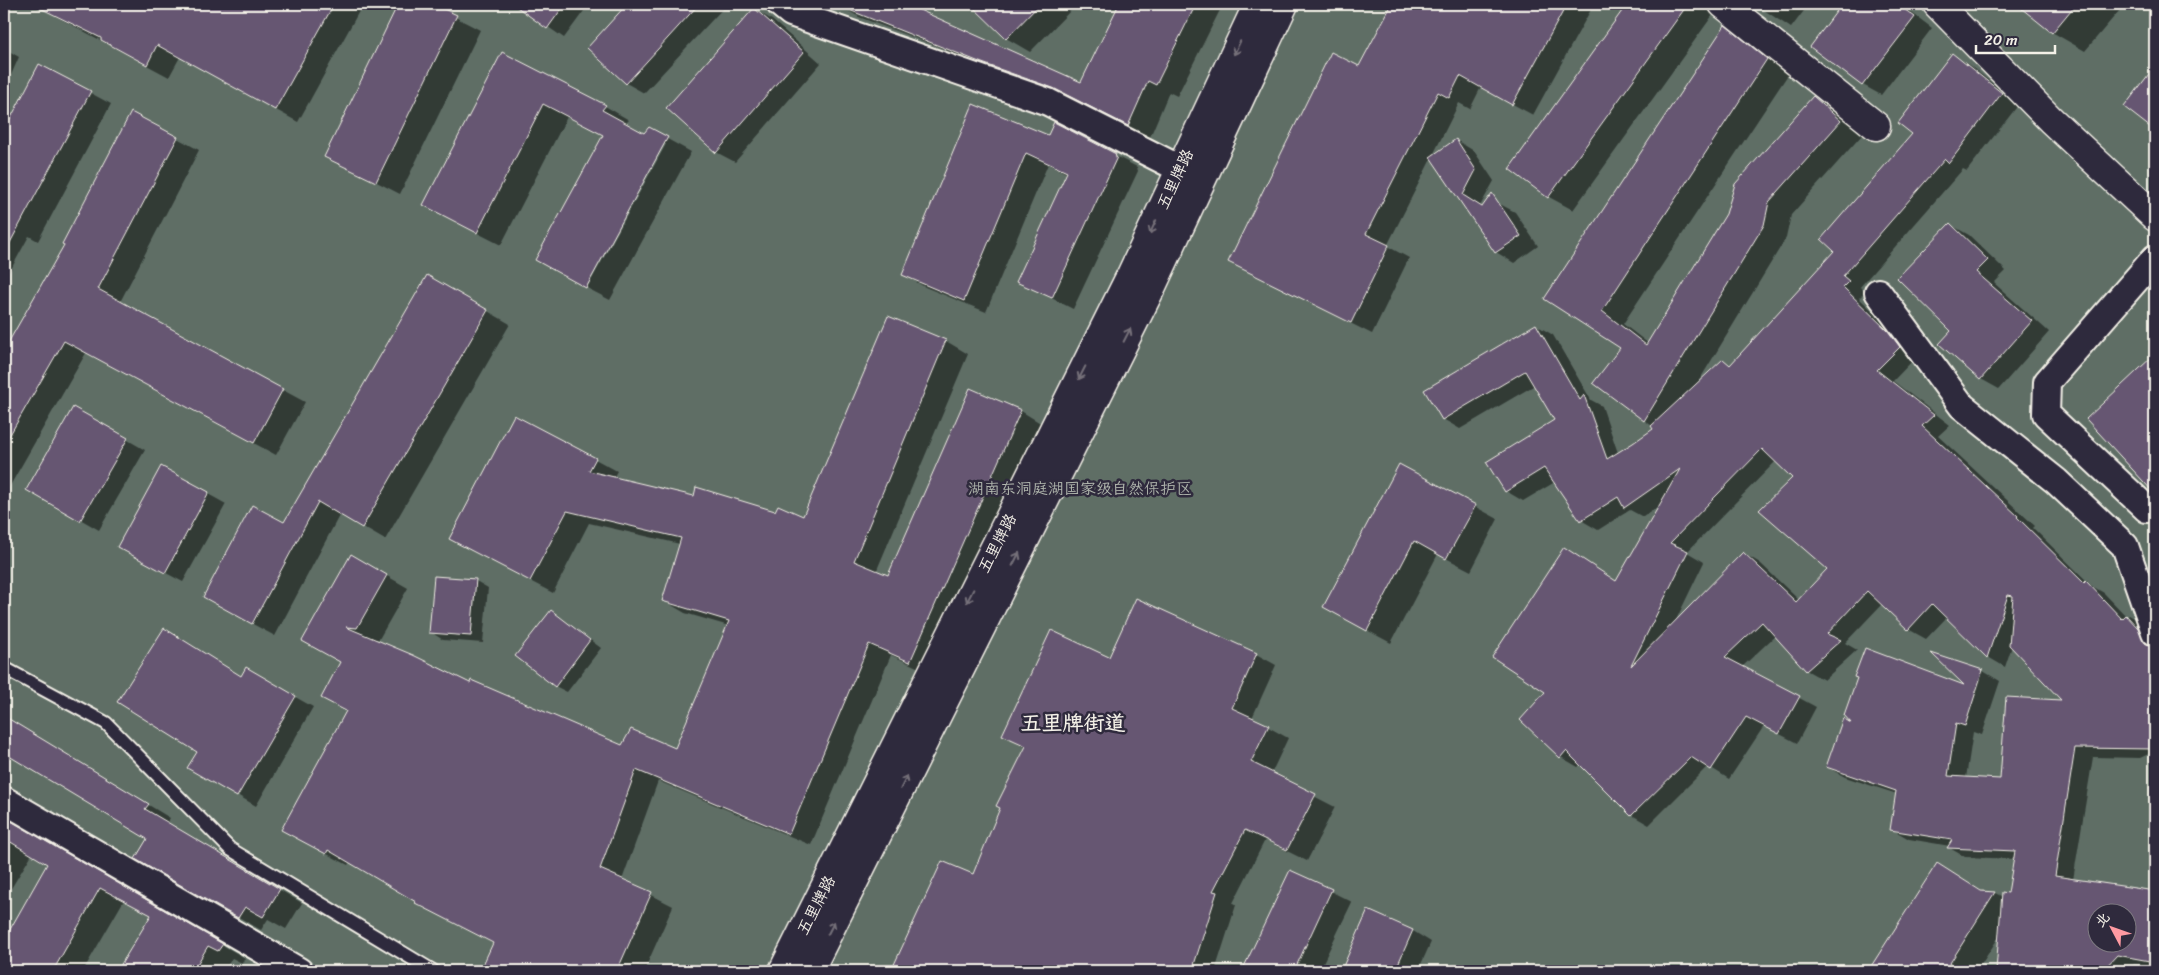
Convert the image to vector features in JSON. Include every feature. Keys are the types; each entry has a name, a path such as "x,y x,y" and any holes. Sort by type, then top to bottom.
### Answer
{"main road":[{"name":"五里牌路","path":"809,971 1152,286 1191,175 1258,4"},
{"name":"五里牌路","path":"783,971 1131,275 1191,175 1284,4"},
{"path":"1723,4 1876,126"},
{"path":"1938,4 2050,120 2155,217"}],"street":[{"path":"780,4 791,13 1048,102 1191,175"},
{"path":"2147,510 2046,414 2047,382 2155,258"},
{"path":"1878,292 1962,406 2056,481 2125,546 2155,632"},
{"path":"4,800 299,971"}],"lane":[{"path":"4,668 106,723 230,849 433,971"}],"green space":[{"name":"湖南东洞庭湖国家级自然保护区","path":"4,4 2155,4 2155,971 4,971"}],"building":[{"path":"32,4 334,4 275,110 157,45 147,65 101,40 101,38"},
{"path":"398,4 433,4 457,15 376,182 324,157"},
{"path":"513,4 565,4 547,29"},
{"path":"627,4 699,4 626,84 587,48"},
{"path":"834,4 906,4 1081,82 1119,4 1196,4 1156,85 1148,81 1128,126 1053,88 982,63"},
{"path":"970,4 1040,4 1006,39"},
{"path":"1392,4 1567,4 1512,105 1460,76 1449,98 1438,92 1366,234 1389,245 1351,323 1228,262 1331,52 1359,66"},
{"path":"1627,4 1688,4 1548,198 1509,169"},
{"path":"1842,4 1897,4 1915,17 1862,86 1810,47"},
{"path":"2016,4 2076,4 2052,33"},
{"path":"754,8 804,52 716,153 666,108"},
{"path":"1725,25 1767,59 1602,311 1646,345 1726,214 1735,184 1813,96 1841,121 1769,202 1764,225 1644,421 1593,383 1620,348 1544,299"},
{"path":"502,52 606,105 602,110 644,133 649,127 668,137 586,288 535,260 603,135 543,104 477,233 423,205"},
{"path":"1952,53 2002,93 1949,163 1945,159 1843,276 1849,281 1843,287 1888,331 1900,347 1877,370 1934,415 1922,426 2018,516 2084,583 2086,581 2122,619 2126,615 2138,628 2145,643 2155,648 2155,749 2075,748 2055,876 2155,891 2155,962 2117,955 2102,971 1996,971 2002,892 2008,893 2015,851 1947,848 1952,840 1890,830 1896,791 1826,767 1843,718 1851,723 1844,715 1857,678 1854,677 1865,648 1964,685 1931,653 1983,670 1965,726 1956,723 1948,776 2000,779 2006,697 2061,700 2009,645 2013,596 2008,595 1987,658 1932,604 1908,630 1867,591 1827,634 1841,640 1806,671 1762,622 1725,657 1800,696 1779,734 1746,717 1711,770 1691,757 1631,816 1566,751 1560,758 1520,720 1545,692 1492,657 1564,547 1616,581 1680,469 1624,508 1618,497 1580,521 1544,468 1505,492 1486,462 1554,420 1525,371 1442,420 1424,390 1536,324 1580,400 1584,395 1607,459 1653,429 1651,426 1723,359 1730,365 1834,251 1821,239 1912,134 1898,123","holes":["1762,449 1792,478 1759,510 1827,569 1796,602 1743,552 1631,666 1688,551 1670,543"]},
{"path":"39,64 91,91 4,254 4,131"},
{"path":"2155,66 2155,131 2124,107"},
{"path":"973,104 1048,135 1054,122 1116,154 1115,157 1117,157 1052,298 1016,282 1067,172 1026,153 964,301 902,275"},
{"path":"131,112 178,137 98,289 283,389 254,443 64,341 4,445 4,350 64,245 62,244"},
{"path":"1456,139 1476,170 1463,195 1482,207 1492,193 1521,236 1495,253 1430,157"},
{"path":"1950,223 1988,260 1976,272 2032,321 1980,380 1939,344 1951,331 1897,278"},
{"path":"427,275 488,310 362,528 318,502 252,624 203,597 252,505 284,522"},
{"path":"888,316 946,340 854,561 888,575 970,388 1021,410 910,662 869,644 789,834 636,770 600,869 652,892 617,971 480,971 493,943 415,903 328,850 326,854 281,830 346,711 321,698 340,662 302,641 351,554 387,575 357,628 346,627 413,655 470,683 471,680 622,745 631,729 675,748 729,621 662,601 681,538 567,511 530,581 449,539 514,415 596,458 589,471 694,496 696,487 775,511 778,505 803,516"},
{"path":"2155,354 2155,494 2086,419"},
{"path":"73,407 128,438 80,521 26,490"},
{"path":"1399,464 1476,505 1446,559 1414,541 1367,631 1323,607"},
{"path":"161,466 209,492 165,573 117,547"},
{"path":"434,576 476,579 471,636 429,633"},
{"path":"1136,598 1257,653 1232,708 1269,725 1251,762 1316,794 1287,850 1245,830 1213,891 1217,892 1192,971 891,971 942,861 973,874 1000,808 996,806 1026,746 1002,735 1051,630 1109,657"},
{"path":"551,610 590,640 555,687 515,656"},
{"path":"164,628 241,676 246,667 296,696 237,797 187,768 197,752 117,702"},
{"path":"4,716 149,804 145,809 280,889 263,917 245,907 238,918 135,859 147,839 4,753"},
{"path":"4,817 223,944 218,951 208,946 193,971 117,971 151,915 100,888 53,971 4,971 4,940 47,864 4,838"},
{"path":"1937,863 1981,891 1995,892 1945,971 1868,971"},
{"path":"1290,870 1332,889 1294,971 1242,971"},
{"path":"1368,910 1413,930 1395,971 1341,971"}],"district":[{"name":"五里牌街道","path":"1073,723"}]}
